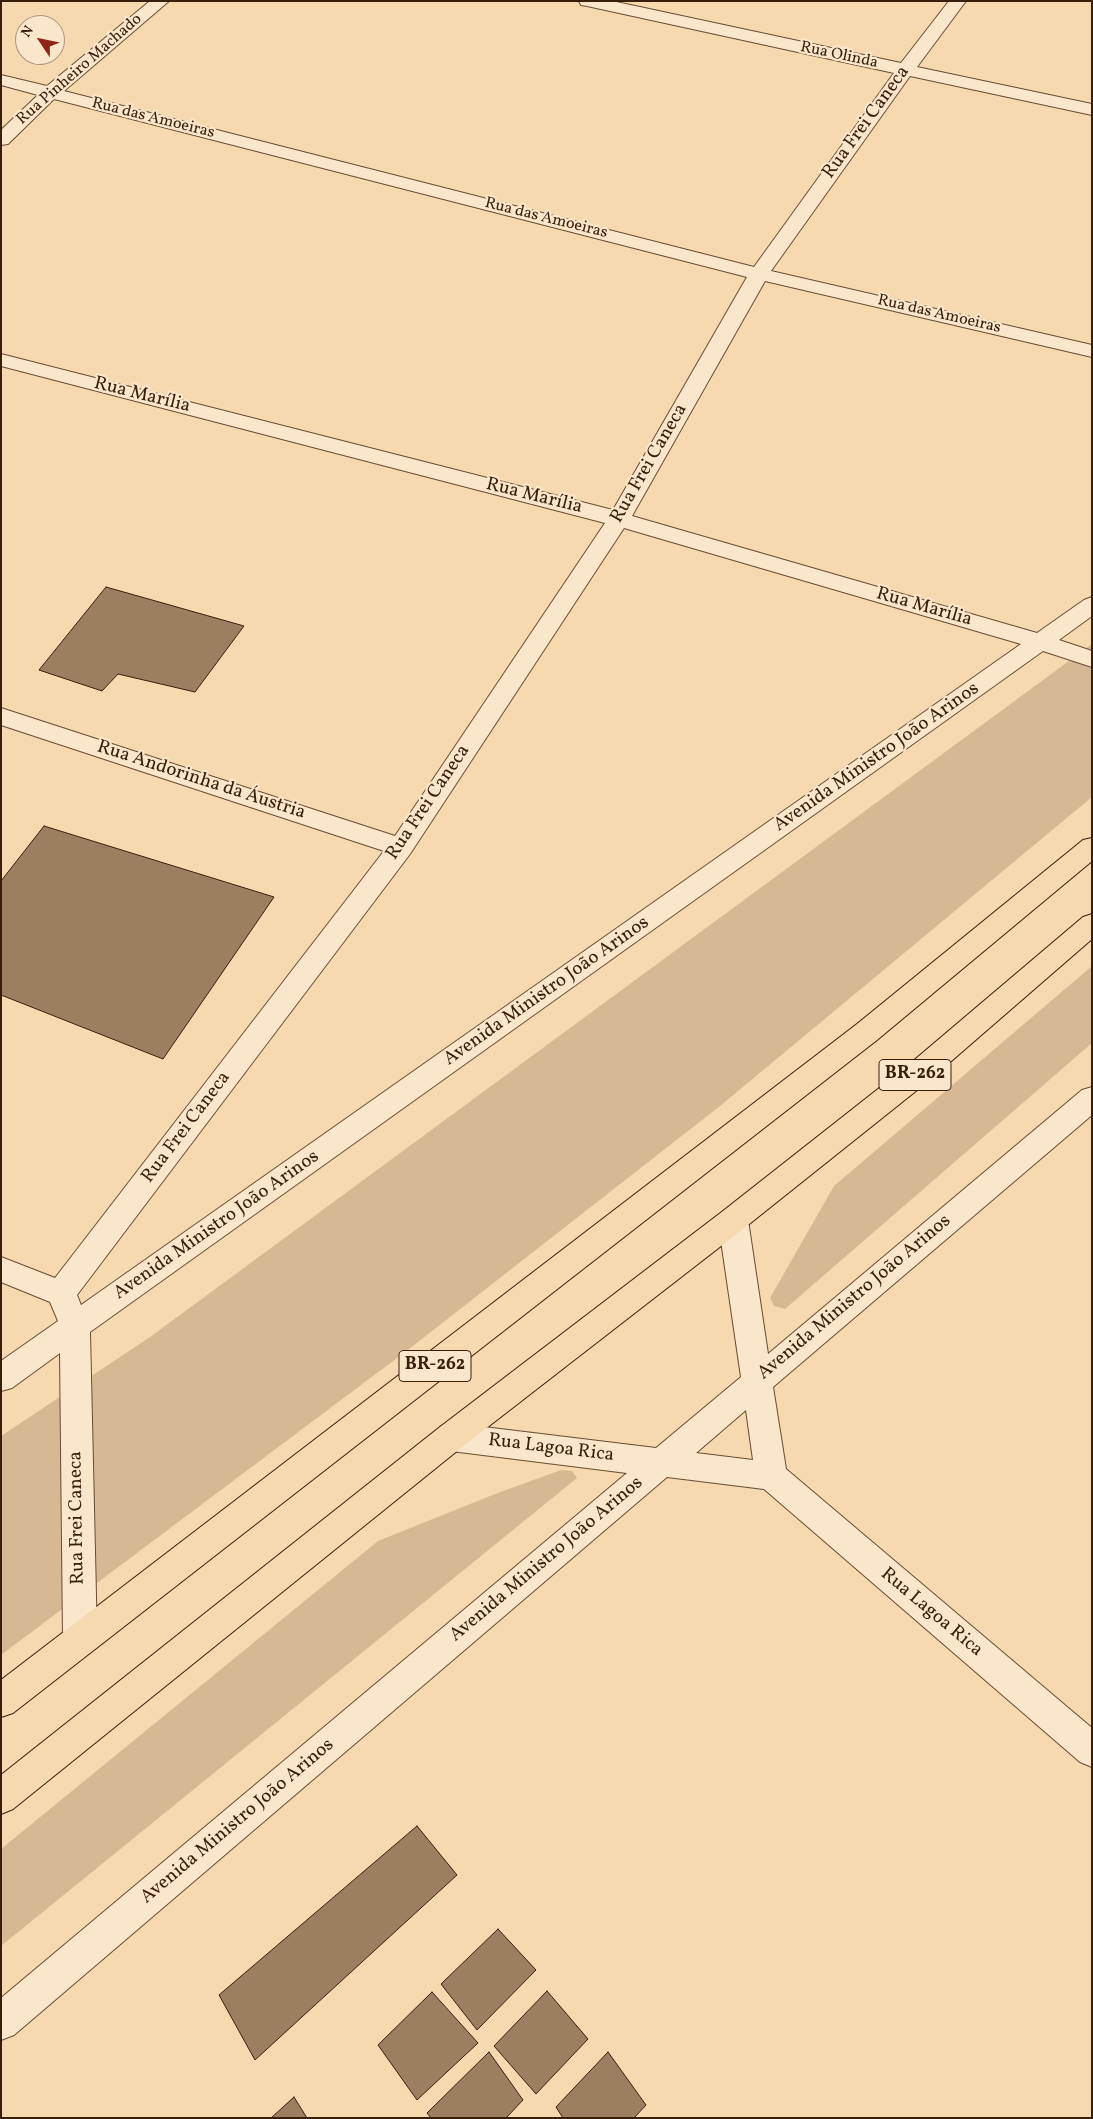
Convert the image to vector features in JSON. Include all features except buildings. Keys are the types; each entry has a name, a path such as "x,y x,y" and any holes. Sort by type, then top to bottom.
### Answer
{"highway":[{"name":"BR-262","path":"1,1701 867,1032 1092,847"},
{"name":"BR-262","path":"1,1797 562,1350 733,1220 916,1075 1092,924"}],"street":[{"name":"Rua Pinheiro Machado","path":"1,140 50,92 160,1"},
{"name":"Rua Olinda","path":"587,1 1092,110"},
{"name":"Rua Frei Caneca","path":"80,1640 75,1326 61,1294 400,847 619,519 759,274 904,70 958,1"},
{"name":"Rua das Amoeiras","path":"1,80 759,274 1092,351"},
{"name":"Rua Marília","path":"1,360 619,519 1041,642 1092,659"},
{"name":"Avenida Ministro João Arinos","path":"1,1378 1092,605"},
{"name":"Rua Andorinha da Áustria","path":"1,716 400,847"},
{"name":"Avenida Ministro João Arinos","path":"1,2022 1092,1098"},
{"path":"733,1220 771,1476"},
{"path":"1,1269 61,1294"},
{"name":"Rua Lagoa Rica","path":"452,1437 771,1476 1092,1750"}],"shaded area":[{"path":"1092,644 1092,797 720,1106 409,1349 1,1655 1,1436 150,1337"},
{"path":"1092,966 1092,1043 785,1309 774,1306 770,1298 834,1186"},
{"path":"561,1470 572,1471 577,1478 1,1946 1,1849 378,1541"}]}
